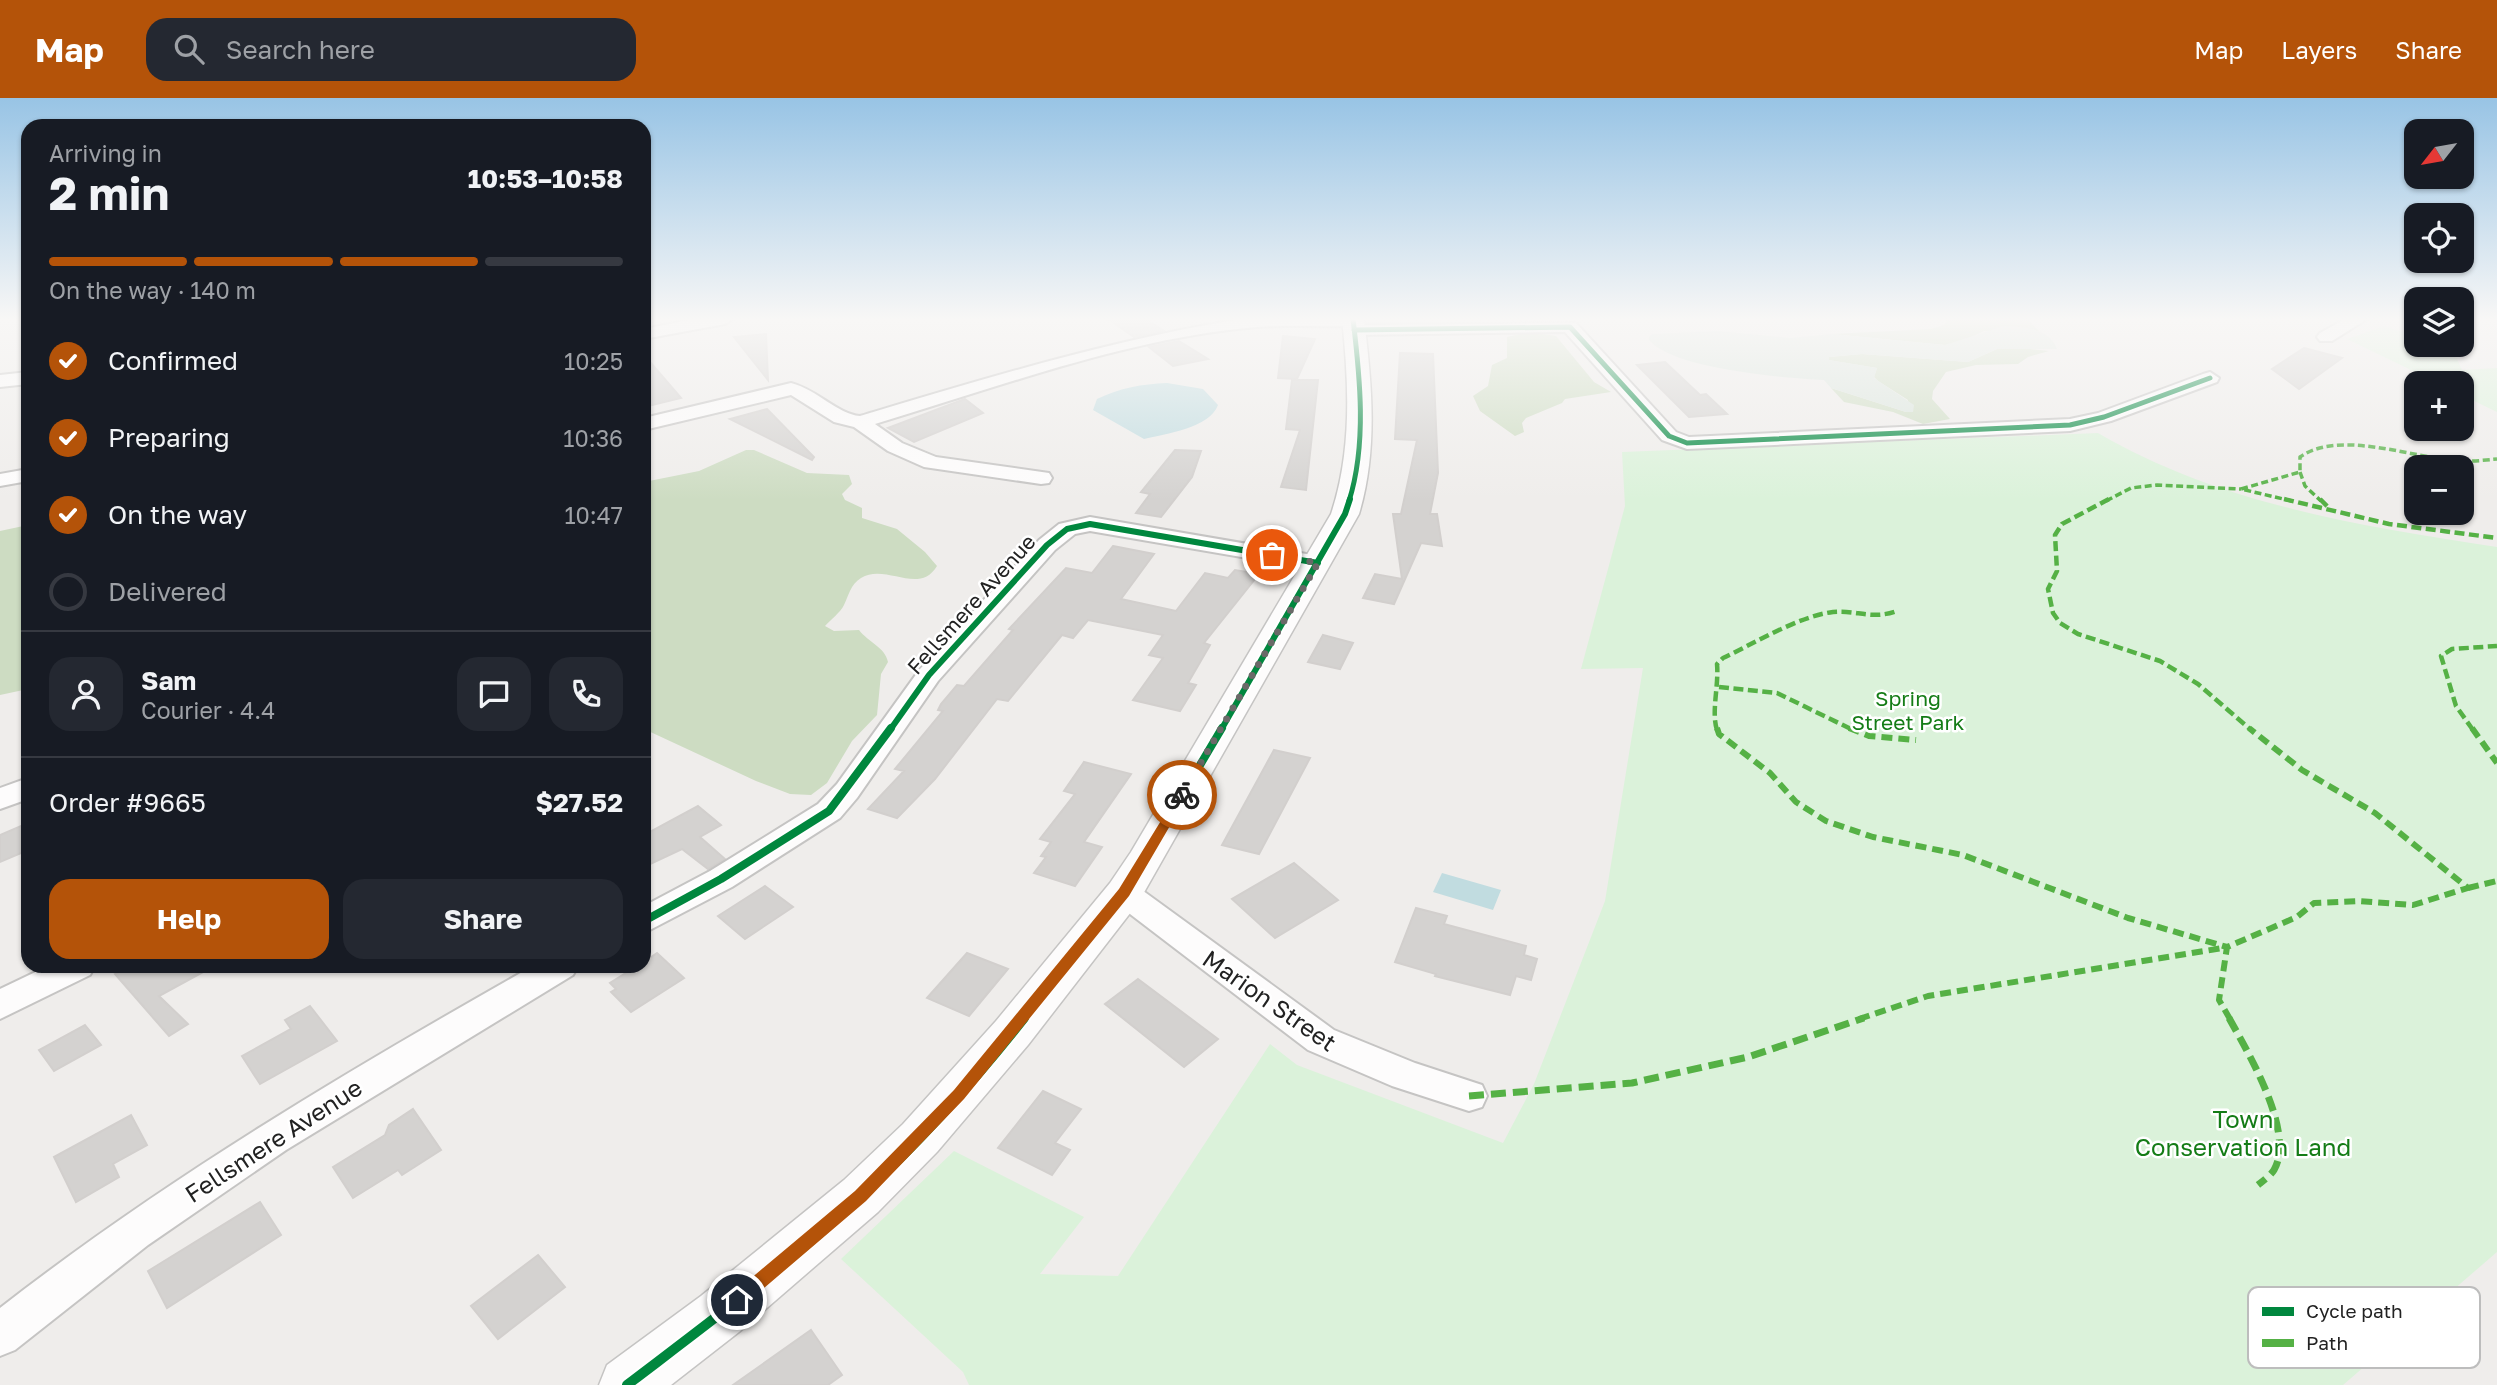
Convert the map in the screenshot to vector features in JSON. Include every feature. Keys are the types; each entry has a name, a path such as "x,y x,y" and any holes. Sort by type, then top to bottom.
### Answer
{"street":[{"path":"0,382 21,379"},
{"path":"651,422 791,389 805,392 839,419 859,422 1004,379"},
{"path":"626,1385 772,1272 901,1157 1012,1033 1124,893 1345,514 1356,468 1354,379"},
{"path":"1617,379 1669,436 1679,441 2057,426 2104,417 2207,379"},
{"path":"859,422 895,447 931,463 1041,478"},
{"path":"0,480 21,476"},
{"name":"Fellsmere Avenue","path":"651,917 721,879 829,811 929,675 1047,545 1063,531 1090,524 1318,563"},
{"path":"0,799 21,791"},
{"name":"Marion Street","path":"1124,893 1321,1040 1405,1075 1469,1096"},
{"path":"0,1004 64,973"},
{"name":"Fellsmere Avenue","path":"0,1335 123,1239 253,1150 351,1088 549,973"}],"green space":[{"path":"1489,379 1592,379 1611,392 1565,399 1562,403 1526,418 1522,423 1524,432 1515,436 1480,411 1473,396 1488,386"},
{"path":"1876,379 1941,379 1933,391 1932,399 1950,419 1923,424 1893,412 1844,402 1831,388 1906,412 1908,400"},
{"path":"2474,379 2497,379 2497,412 2474,401"},
{"path":"2098,433 2192,478 2241,495 2342,520 2497,547 2497,1252 2456,1287 2248,1287 2248,1368 2363,1368 2343,1385 969,1385 963,1372 841,1259 954,1151 1084,1217 1040,1274 1118,1276 1270,1044 1297,1065 1503,1143 1534,1084 1605,901 1643,668 1581,669 1625,506 1622,452"},
{"path":"746,450 754,450 807,473 849,475 852,484 842,494 845,500 862,508 862,518 897,529 925,552 937,566 930,575 921,578 871,574 861,578 852,587 842,608 825,626 834,631 859,630 880,648 888,662 881,674 877,715 852,741 827,783 811,795 790,794 756,781 651,732 651,481 699,471"},
{"path":"21,526 21,690 0,695 0,531"}],"shaded area":[{"path":"1811,379 1876,379 1914,405 1913,412 1831,388 1824,380"}],"water":[{"path":"1167,383 1203,389 1218,405 1213,413 1197,425 1144,439 1093,410 1097,399 1114,392"},
{"path":"1442,873 1501,890 1493,910 1433,892"}],"building":[{"path":"651,379 665,379 681,398 651,405"},
{"path":"1398,379 1434,379 1438,473 1430,514 1437,514 1442,546 1421,543 1394,604 1363,598 1375,574 1402,579 1393,514 1401,514 1417,440 1395,439"},
{"path":"1651,379 1683,379 1700,395 1706,394 1727,414 1689,417"},
{"path":"2286,379 2313,379 2299,389"},
{"path":"1292,380 1318,380 1306,490 1281,487 1300,430 1286,429"},
{"path":"965,399 983,413 914,442 888,428"},
{"path":"767,409 814,457 812,460 730,419"},
{"path":"1175,450 1201,451 1192,477 1161,517 1136,513 1150,494 1141,492"},
{"path":"1113,546 1154,554 1121,599 1176,611 1205,573 1228,578 1235,570 1259,574 1204,643 1210,645 1188,683 1196,685 1180,711 1133,700 1163,658 1149,655 1163,635 1088,620 1073,638 1062,635 1008,701 997,699 935,779 897,818 868,809 904,771 895,769 943,711 938,710 941,704 957,685 964,686 1013,630 1009,629 1066,568 1092,573"},
{"path":"1323,635 1353,643 1340,669 1308,662"},
{"path":"1274,750 1310,758 1259,854 1222,845"},
{"path":"1084,762 1131,774 1084,842 1102,847 1075,886 1034,873 1046,857 1041,856 1051,842 1040,839 1075,794 1064,791"},
{"path":"698,806 721,825 700,837 725,859 708,869 682,849 651,864 651,831"},
{"path":"21,826 21,853 0,862 0,835"},
{"path":"1294,863 1338,900 1275,938 1232,899"},
{"path":"765,886 793,907 745,939 718,916"},
{"path":"1416,908 1447,916 1444,924 1526,946 1524,955 1537,959 1531,980 1516,976 1510,995 1435,976 1436,974 1395,962"},
{"path":"657,953 684,978 631,1012 611,992 616,989 610,983 626,973 651,973 651,957"},
{"path":"967,953 1008,969 969,1016 927,998"},
{"path":"201,973 159,996 188,1024 169,1036 115,974"},
{"path":"1138,979 1218,1039 1184,1067 1105,1004"},
{"path":"310,1006 337,1041 260,1084 242,1056 291,1029 285,1020"},
{"path":"85,1025 101,1045 54,1071 39,1050"},
{"path":"1043,1091 1081,1109 1055,1143 1070,1150 1052,1175 998,1148"},
{"path":"413,1109 441,1150 402,1175 398,1170 353,1198 333,1167 385,1135 389,1125"},
{"path":"131,1115 147,1145 113,1164 119,1177 76,1202 54,1157"},
{"path":"260,1202 281,1235 167,1308 148,1271"},
{"path":"538,1255 565,1287 498,1339 471,1306"},
{"path":"811,1330 842,1375 828,1385 733,1385"}],"marked path":[{"path":"2497,459 2460,461 2341,444 2314,447 2300,457 2300,472 2241,489 2389,524 2497,538"},
{"path":"2300,472 2305,486 2328,507"},
{"path":"2241,489 2157,485 2131,488 2062,524 2055,535 2057,571 2048,589 2053,613 2060,623 2078,634 2160,661 2198,684 2216,702 2302,770 2375,813 2468,888 2413,905 2359,901 2314,903 2297,917 2227,947 2219,1000 2262,1078 2273,1108 2279,1148 2274,1170 2258,1185"},
{"path":"1897,611 1881,617 1835,612 1814,616 1723,658 1717,664 1719,687 1713,718 1719,734 1770,773 1796,802 1826,821 1873,837 1963,855 2128,918 2227,947"},
{"path":"2497,646 2452,649 2441,656 2456,706 2497,763"},
{"path":"1719,687 1777,693 1828,720 1869,736 1916,740"},
{"path":"2468,888 2497,881"},
{"path":"1469,1096 1632,1083 1748,1057 1928,996 2223,948"}],"cycle path":[{"path":"627,1385 720,1314 861,1196 920,1138 1012,1033 1124,893 1345,514 1356,470 1359,379"},
{"path":"1617,379 1669,436 1687,443 2070,425 2104,417 2207,379"},
{"path":"651,917 721,879 829,811 847,791 929,675 1047,545 1067,529 1090,524 1318,563"}],"way so far":[{"path":"1182,795 1272,637 1318,563 1272,555"}],"route":[{"path":"737,1300 861,1196 959,1095 1124,893 1182,795"}],"park label":[{"name":"Spring Street Park","path":"1908,710"},
{"name":"Town Conservation Land","path":"2243,1132"}]}
